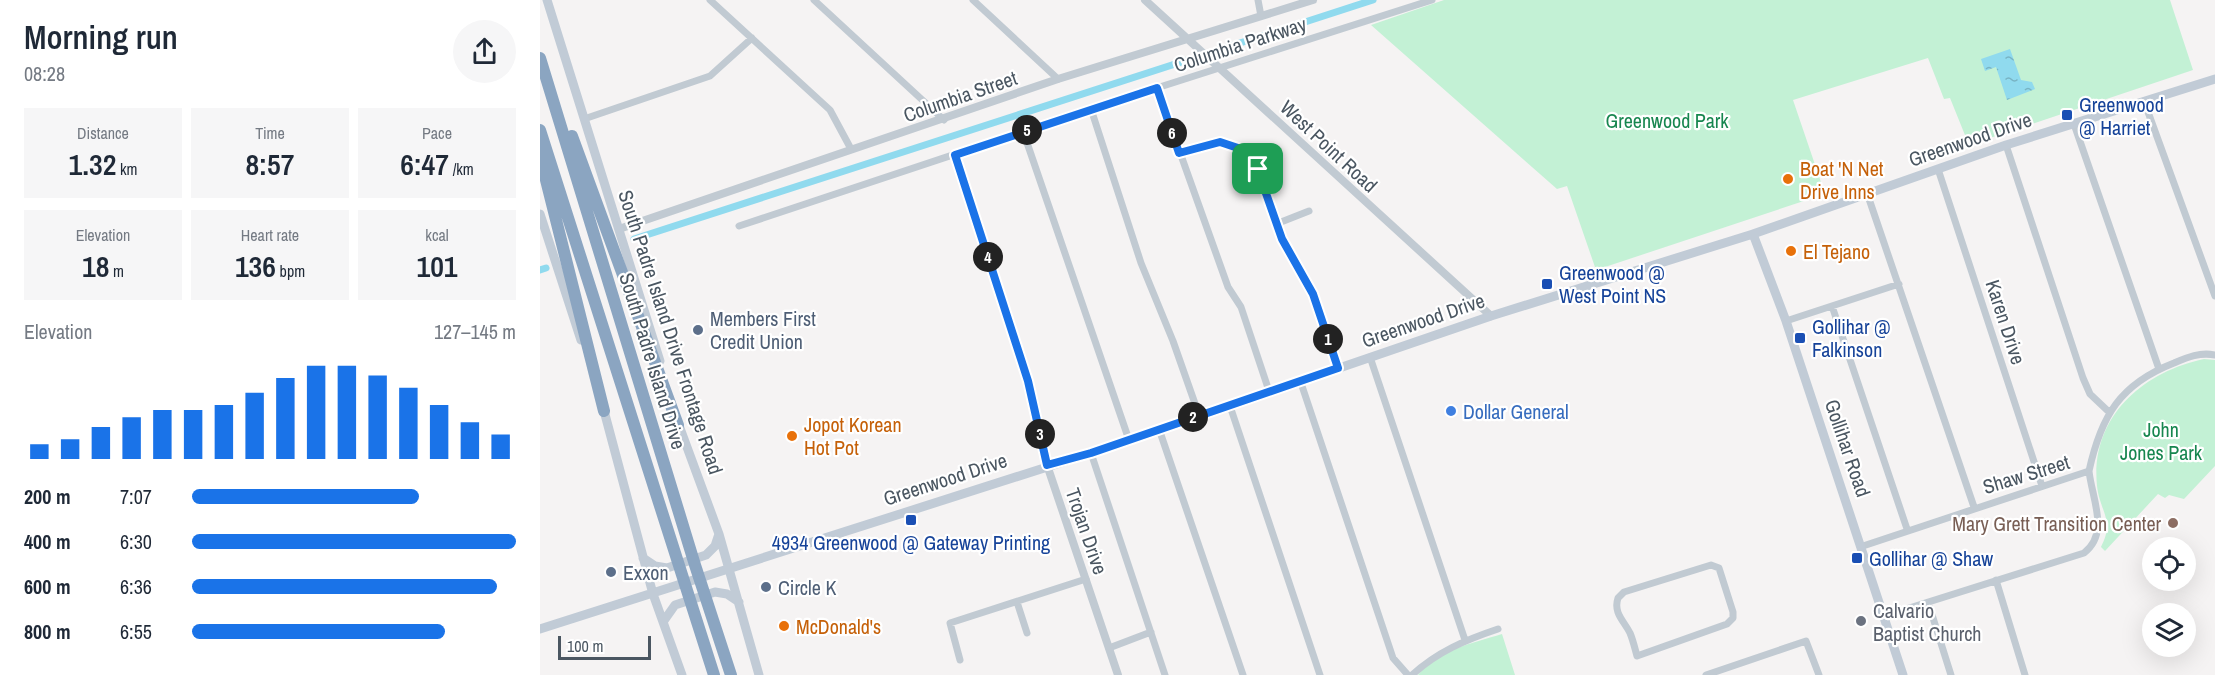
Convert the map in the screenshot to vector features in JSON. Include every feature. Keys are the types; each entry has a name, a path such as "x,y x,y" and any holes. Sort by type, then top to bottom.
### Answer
{"highway":[{"path":"540,50 678,425"},
{"name":"South Padre Island Drive","path":"540,58 689,547 731,675"},
{"name":"South Padre Island Drive","path":"540,130 714,675"},
{"path":"540,155 604,411"}],"main road":[{"name":"South Padre Island Drive Frontage Road","path":"551,1 584,119 646,310 678,425 730,568 759,675"},
{"name":"Greenwood Drive","path":"540,629 1047,465 1091,453 1491,316 1753,234 2006,145 2214,81"},
{"path":"540,214 604,411 653,594 682,675"},
{"name":"Gollihar Road","path":"1753,234 1786,321 1863,546 1903,675"},
{"path":"643,558 656,566 667,567 706,555 715,546 719,534"},
{"path":"663,622 675,605 715,592 727,594 738,602"}],"street":[{"path":"710,0 830,110 851,149"},
{"path":"814,0 944,120"},
{"path":"973,0 1058,79"},
{"name":"West Point Road","path":"1145,0 1491,316"},
{"path":"1258,0 1261,16"},
{"name":"Columbia Street","path":"619,229 851,149 944,120 1058,79 1191,41 1313,0"},
{"name":"Columbia Parkway","path":"739,226 1157,88 1217,65 1432,0"},
{"path":"584,119 710,76 752,38"},
{"path":"1157,88 1228,287 1241,307 1269,391"},
{"path":"2144,101 2215,296"},
{"path":"1091,109 1141,263 1173,341 1199,415"},
{"path":"2074,124 2159,369"},
{"path":"1023,131 1129,440"},
{"path":"1179,153 1220,142 1232,145 1248,154 1258,169 1276,224 1313,294 1338,368"},
{"path":"2006,145 2083,378 2090,394 2109,412"},
{"name":"Trojan Drive","path":"955,155 1028,381 1047,465 1118,675"},
{"name":"Karen Drive","path":"1938,169 2043,486"},
{"path":"1868,193 1974,507"},
{"path":"1276,224 1309,211"},
{"path":"1786,321 1899,284"},
{"path":"1832,306 1907,529"},
{"name":"Shaw Street","path":"1863,546 1907,529 2089,471 2096,441 2109,412 2136,382 2159,369 2193,356 2215,355"},
{"path":"1370,357 1465,640"},
{"path":"1300,380 1393,658 1410,675 1432,657 1465,640 1498,629"},
{"path":"1230,406 1320,675"},
{"path":"1159,429 1243,675"},
{"path":"1091,453 1165,675"},
{"path":"1884,616 2084,553 2092,546 2100,528 2089,471"},
{"path":"1705,566 1719,568 1733,618 1727,624 1637,656 1629,631 1622,624 1617,610 1618,598 1624,592 1705,566"},
{"path":"960,660 950,623 1086,579"},
{"path":"1996,580 2025,675"},
{"path":"1017,602 1027,633"},
{"path":"1928,602 1951,675"},
{"path":"1109,648 1151,632"},
{"path":"1706,675 1806,641 1819,675"}],"green space":[{"name":"Greenwood Park","path":"1444,0 2170,0 2193,70 1969,145 1950,98 1944,99 1928,58 1793,100 1825,194 1596,270 1567,186 1557,189 1371,25"},
{"name":"John Jones Park","path":"2204,359 2215,360 2215,466 2184,499 2169,495 2165,498 2158,494 2105,551 2101,547 2107,523 2097,486 2097,462 2102,439 2111,419 2141,387 2181,365"},
{"path":"1502,634 1515,675 1418,675 1426,666 1446,653"}],"water":[{"path":"2010,49 2021,80 2032,82 2035,89 2007,100 1996,67 1985,71 1981,59"}],"waterway":[{"path":"634,239 1373,0"},
{"path":"540,270 546,268"}],"place":[{"name":"Greenwood @ Harriet","path":"2067,115"},
{"name":"Boat 'N Net Drive Inns","path":"1788,179"},
{"name":"El Tejano","path":"1791,251"},
{"name":"Greenwood @ West Point NS","path":"1547,284"},
{"name":"Members First Credit Union","path":"698,330"},
{"name":"Gollihar @ Falkinson","path":"1800,338"},
{"name":"Dollar General","path":"1451,411"},
{"name":"Jopot Korean Hot Pot","path":"792,436"},
{"name":"4934 Greenwood @ Gateway Printing","path":"911,520"},
{"name":"Mary Grett Transition Center","path":"2173,523"},
{"name":"Gollihar @ Shaw","path":"1857,558"},
{"name":"Exxon","path":"611,572"},
{"name":"Circle K","path":"766,587"},
{"name":"Calvario Baptist Church","path":"1861,621"},
{"name":"McDonald's","path":"784,626"}],"route":[{"path":"1157,88 1179,153 1208,143 1220,142 1241,149 1255,162 1258,169 1282,239 1313,294 1338,368 1091,453 1047,465 1028,381 955,155 1157,88"}]}
